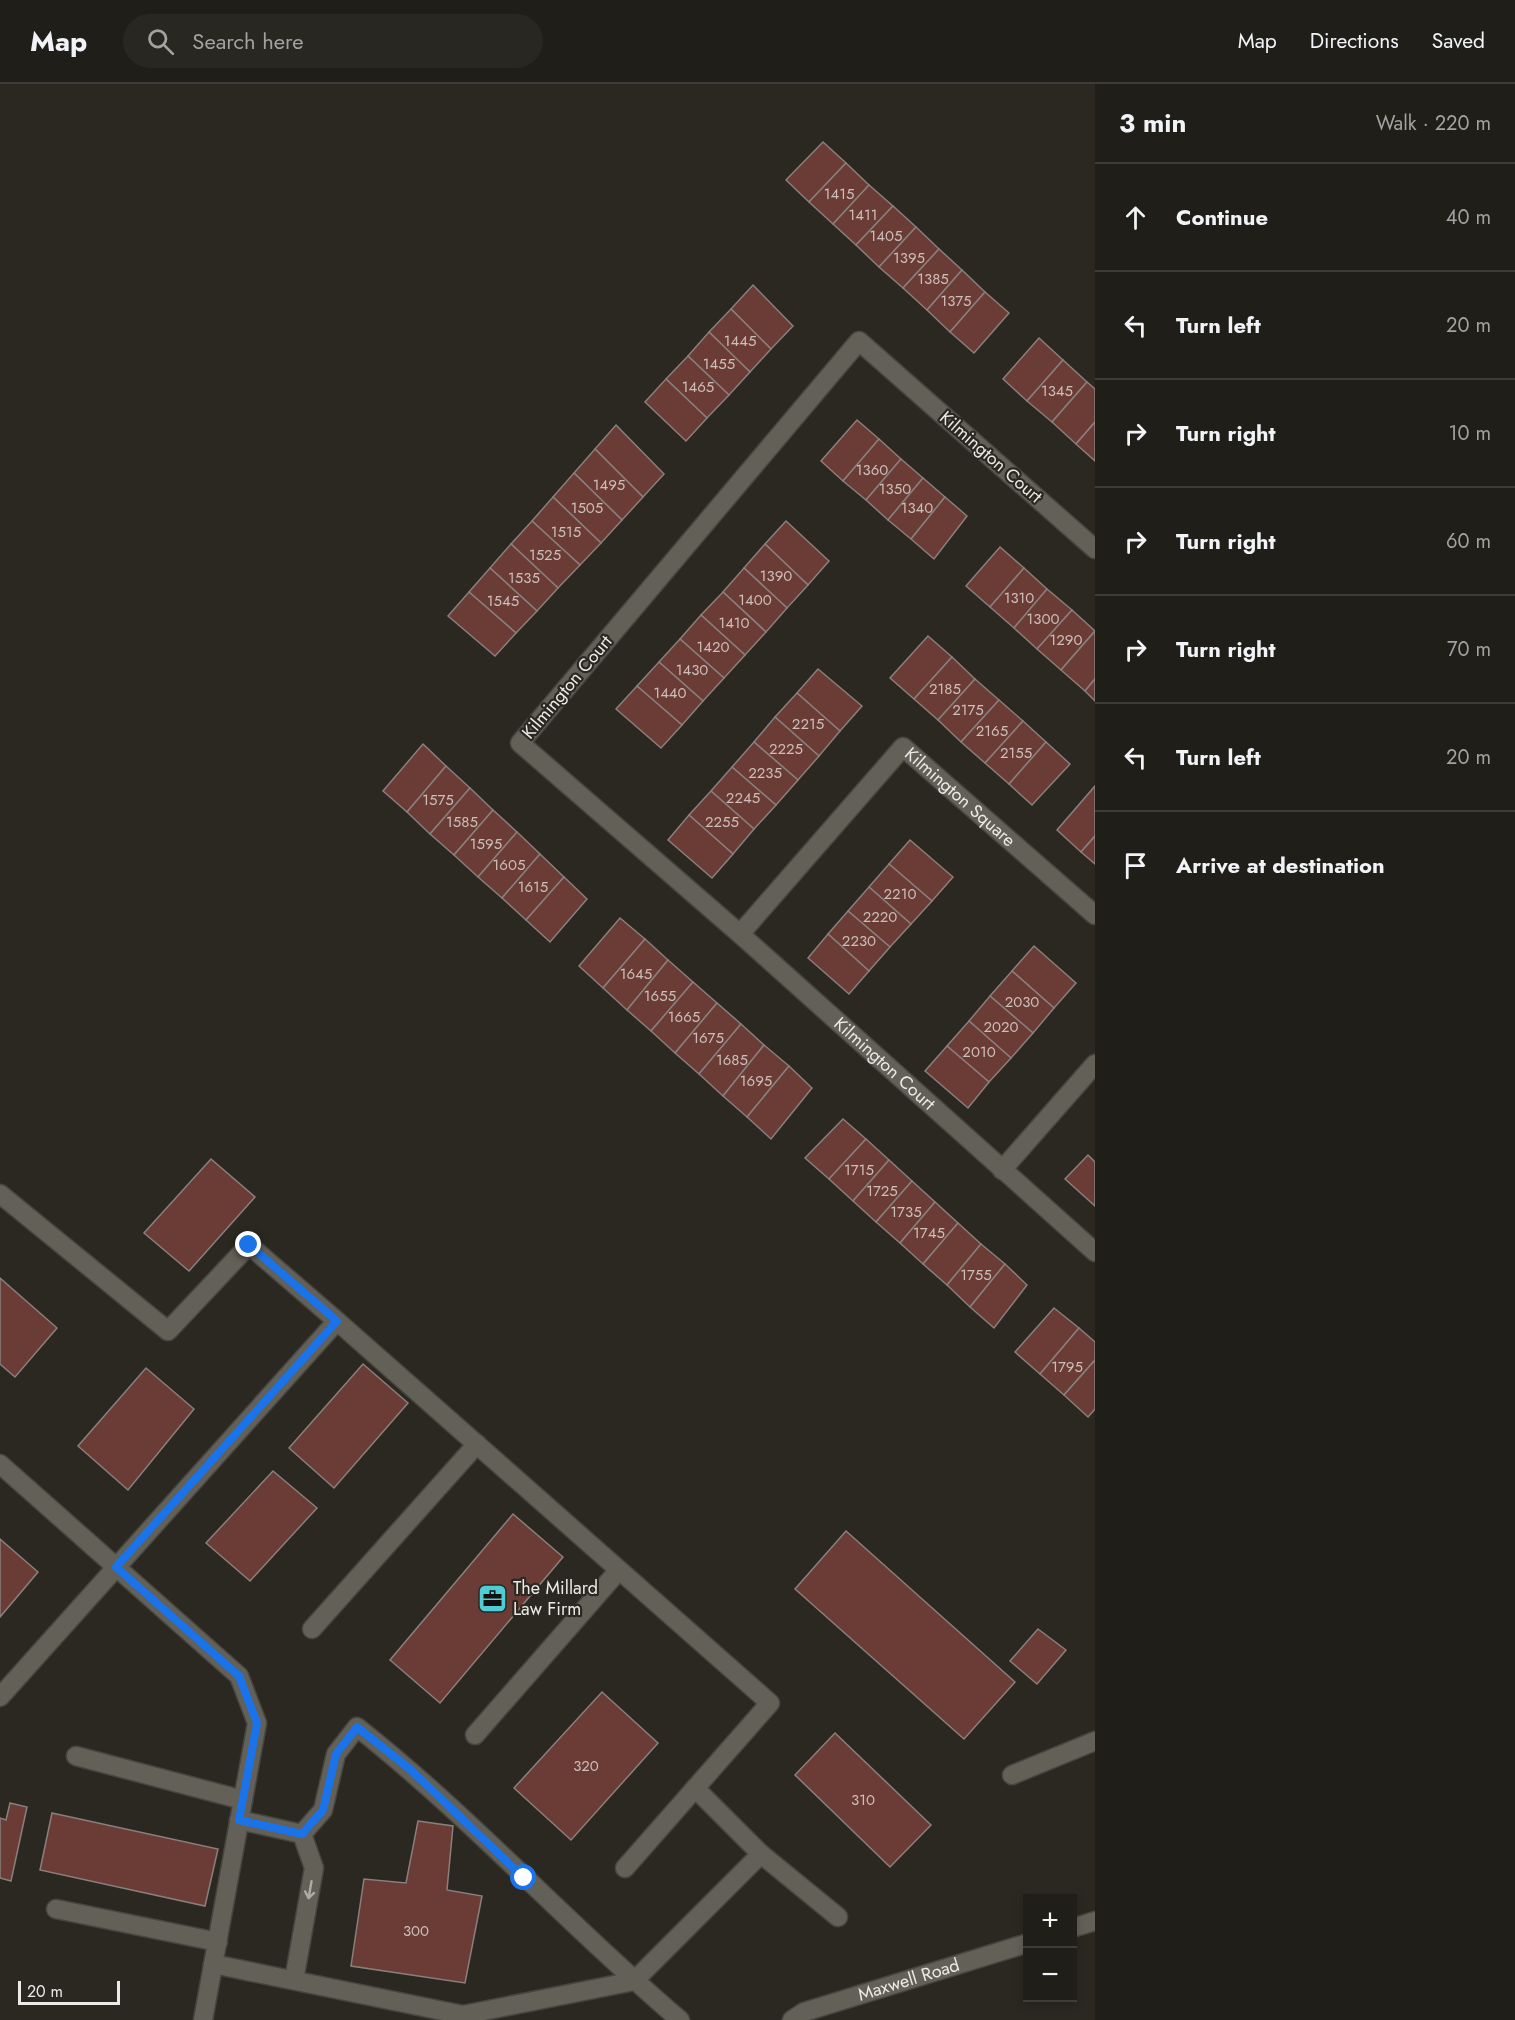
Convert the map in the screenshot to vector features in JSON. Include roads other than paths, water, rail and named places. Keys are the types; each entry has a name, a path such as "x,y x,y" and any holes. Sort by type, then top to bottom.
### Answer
{"street":[{"name":"Kilmington Court","path":"1095,549 859,341 520,743 740,934 1095,1252"},
{"name":"Kilmington Square","path":"740,934 903,747 1095,915"},
{"path":"1002,1170 1095,1064"},
{"path":"0,1194 168,1331 249,1245 770,1702 625,1868"},
{"path":"0,1697 337,1321"},
{"path":"312,1629 477,1444"},
{"path":"0,1464 239,1676 257,1723 203,2020"},
{"path":"475,1735 620,1570"},
{"path":"302,1834 323,1810 336,1754 357,1727 411,1770 634,1981 680,2020"},
{"path":"1012,1775 1095,1741"},
{"path":"76,1756 243,1800"},
{"path":"695,1788 761,1854 838,1917"},
{"path":"239,1820 302,1834"},
{"path":"294,1980 314,1868 302,1834"},
{"path":"213,1964 462,2015 634,1981 761,1854"},
{"path":"56,1909 218,1942"},
{"path":"1077,1927 1095,1921"},
{"path":"1077,1928 1095,1932"},
{"name":"Maxwell Road","path":"792,2020 804,2012 1023,1944"}],"place":[{"name":"The Millard Law Firm","path":"492,1598"}]}
